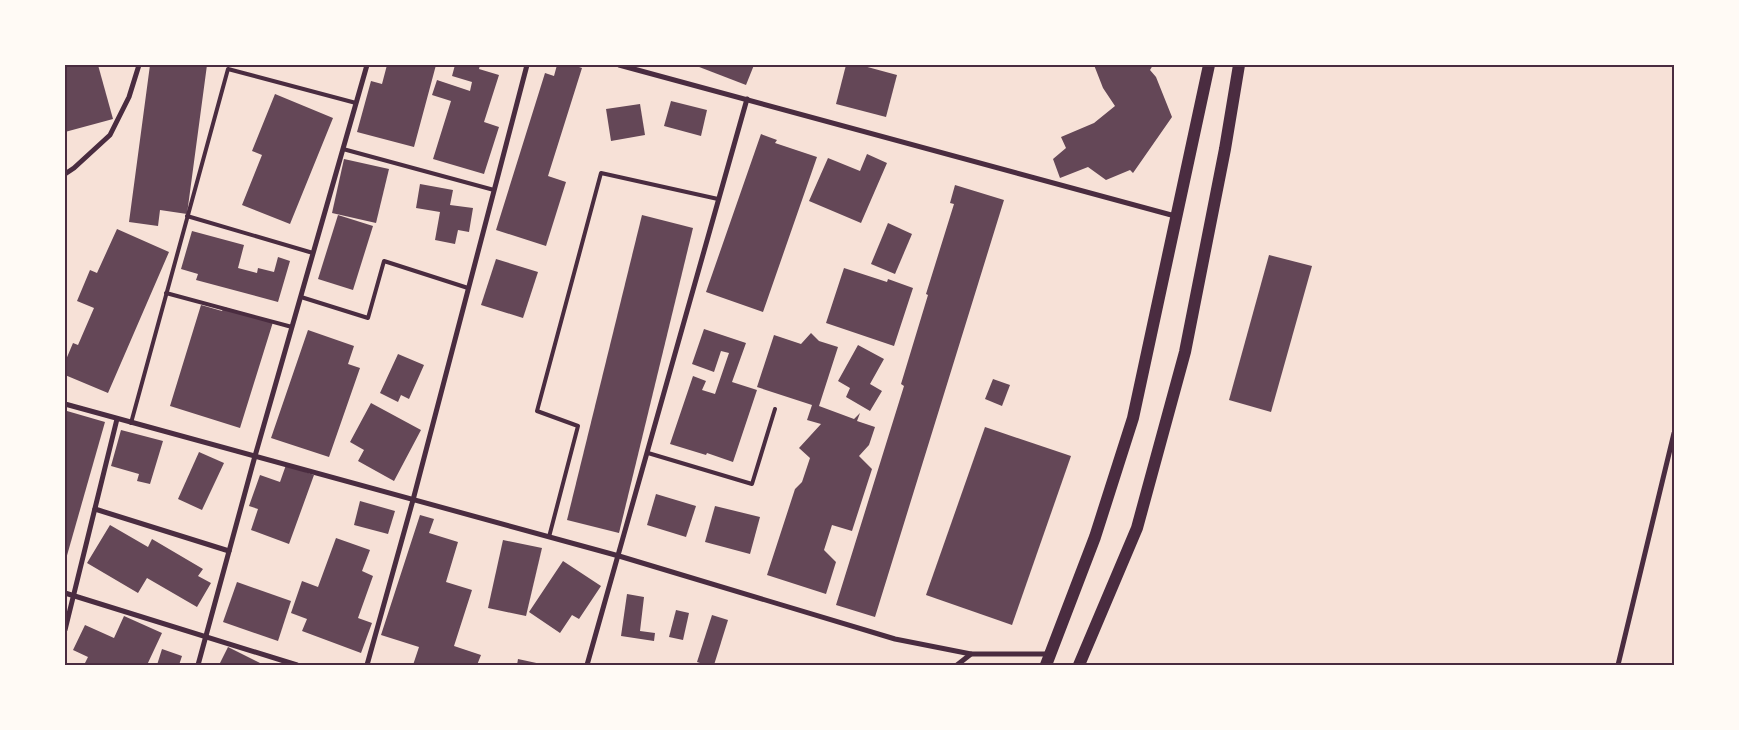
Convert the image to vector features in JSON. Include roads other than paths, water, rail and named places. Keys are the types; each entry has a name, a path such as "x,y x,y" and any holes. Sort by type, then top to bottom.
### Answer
{"main road":[{"path":"1048,660 1095,536 1133,418 1209,65"},
{"path":"1079,665 1137,528 1185,352 1225,149 1239,65"}],"street":[{"path":"65,174 110,135 129,97 138,65"},
{"path":"198,665 255,456 367,65"},
{"path":"368,665 527,65"},
{"path":"618,65 1177,217"},
{"path":"587,665 747,99"},
{"path":"65,404 619,556 895,639 971,654 1048,660"},
{"path":"65,630 117,419"},
{"path":"1618,665 1674,433"},
{"path":"95,509 229,551"},
{"path":"65,593 297,665"},
{"path":"957,665 971,654"}],"lane":[{"path":"131,423 228,69 356,103"},
{"path":"343,149 494,190"},
{"path":"548,536 578,426 537,411 601,173 718,199"},
{"path":"187,216 313,253"},
{"path":"301,297 368,318 384,261 468,288"},
{"path":"166,293 292,327"},
{"path":"648,453 752,484 775,409"}]}
